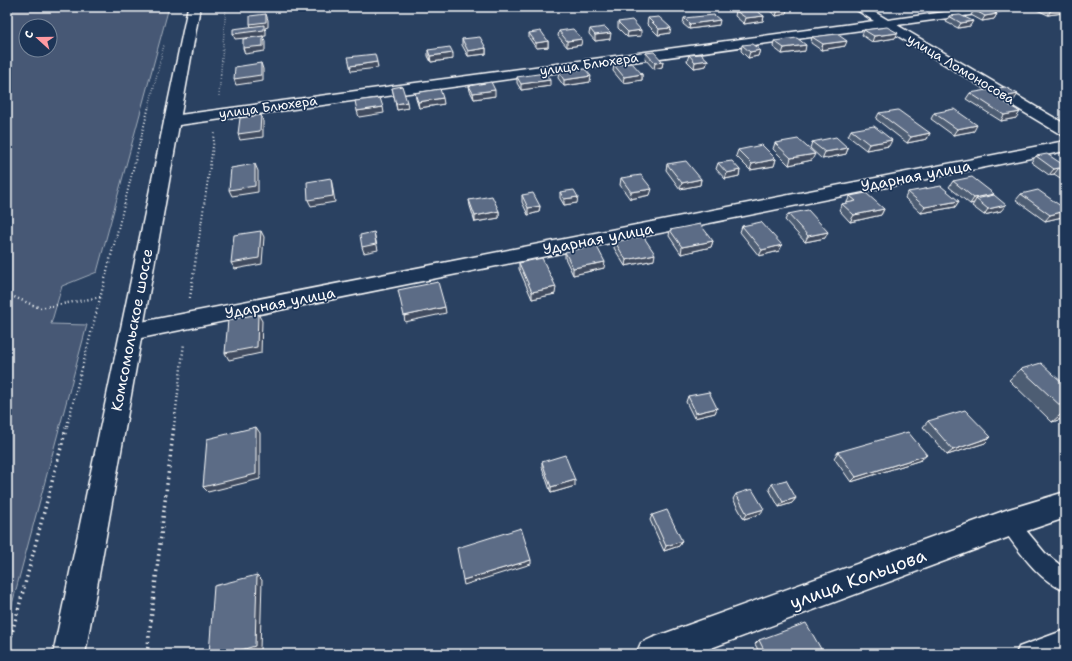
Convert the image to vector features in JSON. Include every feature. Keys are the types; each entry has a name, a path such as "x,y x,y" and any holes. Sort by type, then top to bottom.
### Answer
{"street":[{"name":"Комсомольское шоссе","path":"69,654 194,7"},
{"name":"улица Ломоносова","path":"858,7 1065,131"},
{"name":"улица Блюхера","path":"172,122 218,114 1006,7"},
{"name":"Ударная улица","path":"131,332 1065,146"},
{"name":"улица Кольцова","path":"652,654 1009,523 1065,505"}],"lane":[{"path":"1009,523 1038,560 1065,581"},
{"path":"1026,654 1065,640"}],"path":[{"path":"146,654 187,321 218,114 226,7"},
{"path":"7,652 101,297 166,38"},
{"path":"7,294 40,308 101,297"}],"shaded area":[{"path":"7,7 169,7 97,272 62,286 51,324 87,325 7,623"}],"building":[{"path":"774,7 784,7 787,9 778,10"},
{"path":"1045,7 1065,7 1065,8 1051,10"},
{"path":"985,8 997,14 985,16 974,10"},
{"path":"754,9 764,16 746,18 736,11"},
{"path":"266,14 266,22 250,24 250,16"},
{"path":"714,15 720,20 690,24 684,18"},
{"path":"960,15 973,21 961,23 949,16"},
{"path":"659,17 671,28 659,29 648,18"},
{"path":"632,20 641,30 628,32 618,22"},
{"path":"264,25 264,30 233,34 233,29"},
{"path":"605,27 611,33 595,35 590,29"},
{"path":"887,27 898,33 874,36 864,30"},
{"path":"573,29 582,39 567,41 559,31"},
{"path":"541,31 548,41 536,43 529,33"},
{"path":"837,34 847,41 823,44 812,37"},
{"path":"263,36 263,46 243,48 243,39"},
{"path":"480,37 486,48 468,51 462,39"},
{"path":"797,38 806,45 784,48 774,41"},
{"path":"752,44 760,50 750,52 742,45"},
{"path":"450,47 453,53 430,56 428,50"},
{"path":"654,52 663,62 655,63 646,53"},
{"path":"375,54 377,62 350,66 348,57"},
{"path":"701,54 708,60 695,62 689,55"},
{"path":"261,63 261,75 234,79 235,67"},
{"path":"632,63 642,74 624,77 614,65"},
{"path":"585,69 591,76 564,80 559,72"},
{"path":"545,73 550,80 521,84 517,77"},
{"path":"491,82 495,90 473,93 469,86"},
{"path":"402,86 407,102 396,104 392,88"},
{"path":"1005,87 1018,94 998,98 1020,112 1004,115 970,93"},
{"path":"440,89 443,98 418,102 415,93"},
{"path":"380,98 383,107 357,111 355,101"},
{"path":"954,109 977,125 957,129 934,113"},
{"path":"898,110 930,133 911,137 879,113"},
{"path":"261,115 260,131 238,134 240,118"},
{"path":"874,126 892,140 869,144 851,130"},
{"path":"836,137 848,148 825,152 812,142"},
{"path":"798,139 815,154 791,158 775,143"},
{"path":"762,145 776,159 752,164 738,150"},
{"path":"1047,154 1065,166 1065,171 1059,168 1054,169 1036,156"},
{"path":"686,161 701,179 682,183 667,164"},
{"path":"732,161 740,170 727,173 718,163"},
{"path":"255,164 255,186 229,190 231,168"},
{"path":"641,175 652,189 631,192 621,178"},
{"path":"972,177 994,194 974,198 953,181"},
{"path":"331,178 333,196 308,200 307,182"},
{"path":"941,186 959,201 925,207 908,192"},
{"path":"574,190 578,197 564,199 560,192"},
{"path":"1038,190 1065,209 1065,211 1050,215 1021,194"},
{"path":"533,193 540,206 528,208 522,195"},
{"path":"866,193 884,209 854,215 842,204 856,201 850,196"},
{"path":"994,195 1006,205 988,209 976,199"},
{"path":"492,196 499,211 475,216 469,200"},
{"path":"808,210 828,232 808,236 788,214"},
{"path":"761,222 782,245 762,250 742,226"},
{"path":"700,224 713,241 682,247 670,230"},
{"path":"261,231 259,258 231,263 234,235"},
{"path":"374,232 376,244 362,247 360,235"},
{"path":"643,236 655,254 626,260 615,242"},
{"path":"596,245 605,262 573,268 565,252"},
{"path":"542,258 556,287 532,292 519,263"},
{"path":"438,282 445,307 404,316 398,290"},
{"path":"258,314 257,347 225,353 228,320"},
{"path":"1041,363 1065,385 1065,410 1021,369"},
{"path":"709,392 717,408 696,413 688,396"},
{"path":"965,410 991,437 953,450 928,421"},
{"path":"256,427 256,474 203,487 207,439"},
{"path":"908,432 927,455 856,477 838,452"},
{"path":"565,455 575,480 551,487 542,462"},
{"path":"786,480 796,498 783,502 772,484"},
{"path":"752,489 764,509 747,514 736,494"},
{"path":"667,510 682,541 666,546 652,515"},
{"path":"521,528 531,560 463,580 457,548"},
{"path":"257,575 255,646 228,654 209,654 214,586"},
{"path":"806,623 824,654 766,654 759,640"}]}
